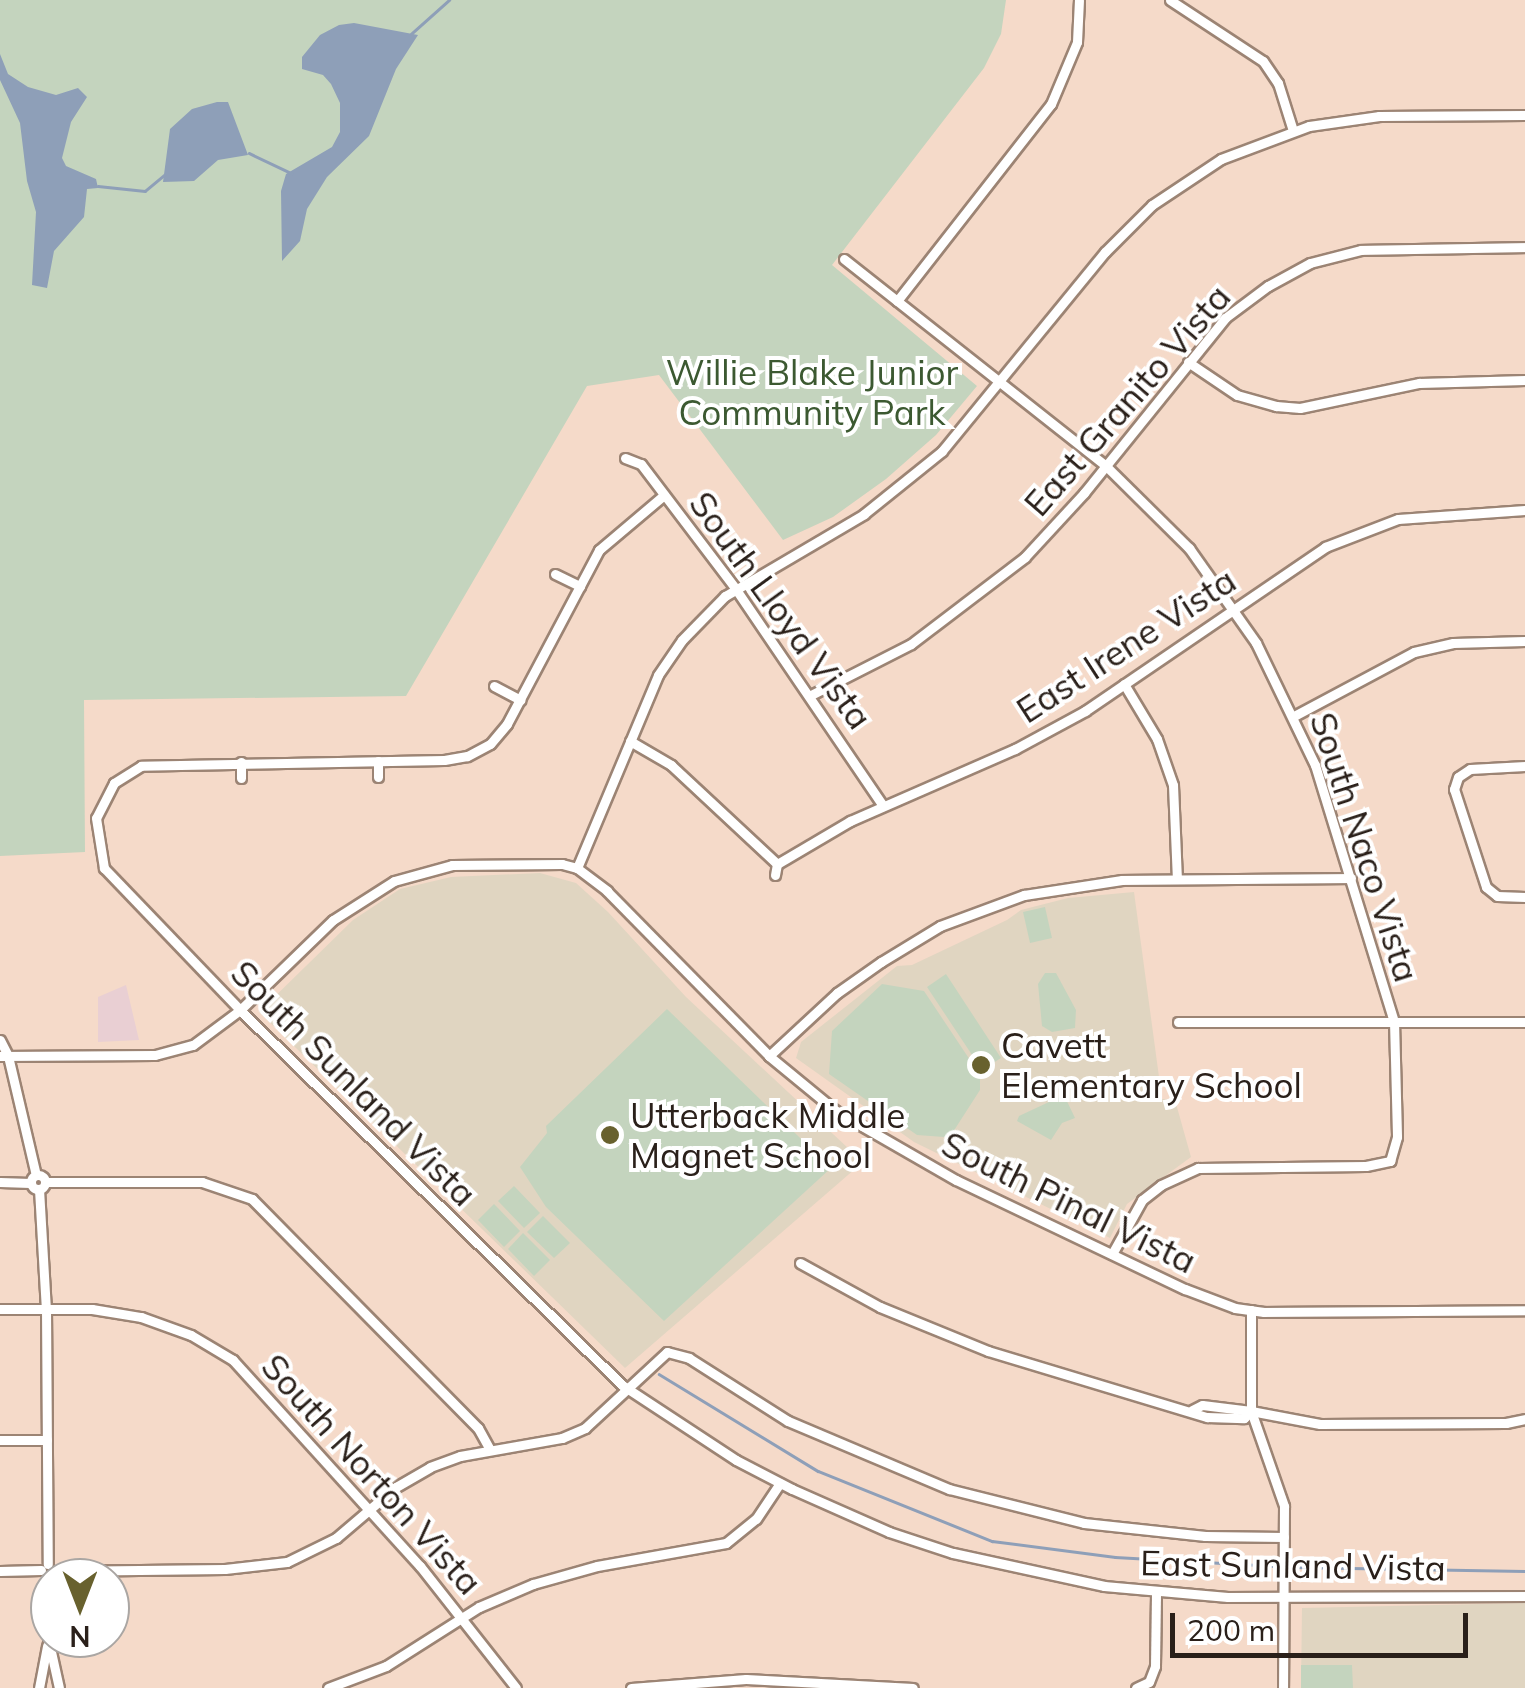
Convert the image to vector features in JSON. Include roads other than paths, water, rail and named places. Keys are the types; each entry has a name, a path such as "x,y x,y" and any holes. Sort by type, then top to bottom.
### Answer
{"street":[{"path":"897,300 1062,86 1076,42 1080,0"},
{"path":"1170,0 1263,60 1278,82 1293,130"},
{"path":"4,1056 176,1051 209,1036 333,920 394,882 434,868 475,863 533,861 578,868 668,658 710,608 735,588 839,530 899,490 953,440 1105,252 1152,204 1221,159 1293,130 1378,116 1525,115"},
{"name":"East Granito Vista","path":"809,696 894,654 984,592 1036,546 1225,318 1268,286 1310,263 1361,250 1525,247"},
{"name":"South Naco Vista","path":"844,259 1106,466 1188,548 1234,610 1294,716 1351,878 1394,1022 1394,1165 1198,1168 1160,1185 1142,1200 1112,1254"},
{"path":"1188,362 1236,394 1276,406 1318,406 1419,382 1525,380"},
{"name":"South Lloyd Vista","path":"625,458 641,464 735,588 882,804"},
{"path":"241,778 241,762 467,756 500,735 608,540 664,495"},
{"name":"East Irene Vista","path":"630,740 670,765 776,870 882,804 1015,749 1124,684 1325,547 1375,526 1428,514 1525,510"},
{"path":"555,574 580,586"},
{"path":"1294,716 1414,652 1453,643 1525,641"},
{"path":"1124,684 1157,739 1173,784 1177,879"},
{"path":"494,686 520,700"},
{"path":"378,761 378,777"},
{"name":"South Sunland Vista","path":"241,762 151,764 123,776 105,796 95,829 104,868 240,1010 624,1386"},
{"path":"1525,766 1454,773 1456,796 1486,887 1496,896 1525,897"},
{"name":"South Pinal Vista","path":"578,868 607,891 769,1056 836,1112 884,1142 1184,1289 1251,1310 1525,1310"},
{"path":"769,1056 837,992 940,926 1044,891 1102,882 1351,878"},
{"path":"1178,1022 1525,1022"},
{"path":"0,1040 38,1182 46,1309 48,1558"},
{"path":"0,1182 202,1182 252,1199 478,1428 490,1450"},
{"path":"800,1263 945,1336 1206,1417 1244,1418 1252,1412 1320,1424 1506,1423 1525,1419"},
{"name":"South Norton Vista","path":"0,1309 141,1316 208,1344 260,1385 462,1617 516,1688"},
{"path":"1251,1310 1252,1412 1281,1487 1283,1688"},
{"name":"East Sunland Vista","path":"1284,1537 1205,1536 1100,1525 949,1489 788,1422 677,1352 657,1359 624,1386 780,1482 875,1527 953,1554 1056,1577 1156,1592 1283,1597 1525,1596"},
{"path":"130,1569 271,1566 320,1548 430,1467 574,1433 598,1417 624,1386"},
{"path":"0,1440 47,1440"},
{"path":"328,1688 386,1666 462,1617 560,1576 726,1544 756,1520 780,1482"},
{"path":"0,1570 30,1570"},
{"path":"1136,1688 1149,1682 1155,1666 1156,1592"},
{"path":"38,1688 44,1658"},
{"path":"52,1658 59,1688"},
{"path":"631,1688 780,1678 914,1688"}],"water":[{"path":"354,23 418,35 396,69 369,136 327,177 307,209 300,241 282,261 281,191 286,174 332,147 340,132 340,103 331,84 323,75 302,69 302,57 320,35 339,25"},
{"path":"0,54 8,74 28,87 56,95 78,88 87,97 71,122 62,158 66,166 96,179 98,188 87,189 84,217 54,251 47,288 32,285 36,212 27,181 20,123 0,80"},
{"path":"228,102 248,155 218,160 194,181 163,182 170,129 192,109"}],"waterway":[{"path":"411,34 449,0"},
{"path":"249,153 291,173"},
{"path":"98,186 145,191 164,175"},
{"path":"659,1374 818,1471 992,1541 1115,1557 1275,1566"},
{"path":"1292,1567 1525,1571"}],"place":[{"name":"Cavett Elementary School","path":"981,1065"},
{"name":"Utterback Middle Magnet School","path":"610,1135"}],"park label":[{"name":"Willie Blake Junior Community Park","path":"812,392"}]}
